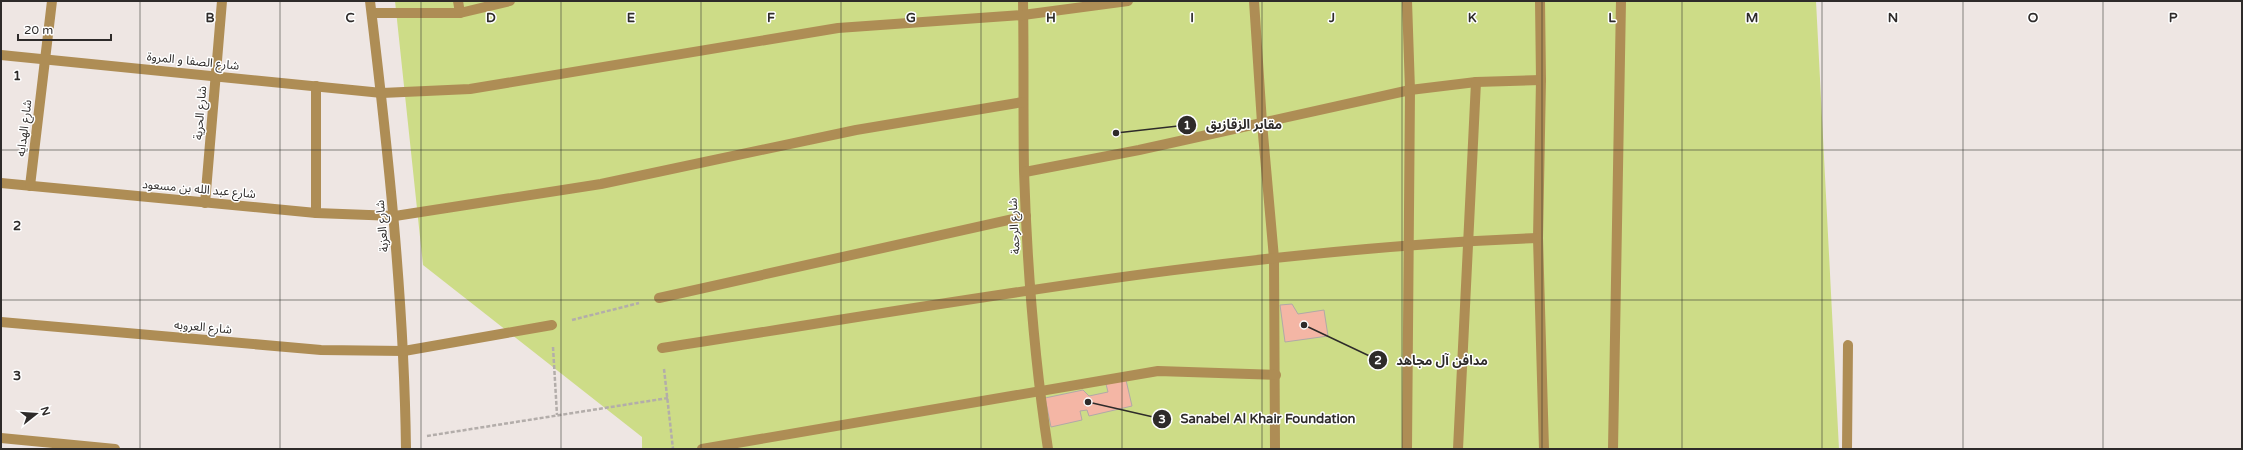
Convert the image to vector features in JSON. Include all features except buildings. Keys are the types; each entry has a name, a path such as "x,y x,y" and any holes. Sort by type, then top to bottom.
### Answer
{"street":[{"name":"شارع الهدايه","path":"30,186 52,1"},
{"name":"شارع الحرية","path":"205,203 222,1"},
{"name":"شارع العزبة","path":"370,1 382,93 395,216 404,351 406,444"},
{"path":"458,1 460,14"},
{"path":"372,13 460,14 510,1"},
{"name":"شارع الرحمة","path":"1023,1 1023,102 1026,216 1040,393 1048,449"},
{"name":"شارع الصفا و المروة","path":"1,55 382,93 470,89 838,28 1024,15 1128,1"},
{"path":"1254,1 1262,123 1274,258 1276,375 1275,449"},
{"path":"1407,1 1410,90 1407,449"},
{"path":"1540,1 1541,80 1538,238 1544,449"},
{"path":"1613,449 1621,1"},
{"path":"1024,172 1262,123 1410,90 1476,82 1541,80"},
{"path":"1458,449 1476,82"},
{"path":"316,86 316,213"},
{"name":"شارع عبد الله بن مسعود","path":"1,183 316,213 395,216 601,184 856,130 1023,102"},
{"path":"659,298 1026,216"},
{"path":"662,348 1032,291 1274,258 1468,241 1538,238"},
{"name":"شارع العروبه","path":"1,322 321,350 404,351 552,325"},
{"path":"1847,449 1848,345"},
{"path":"702,449 1040,393 1089,382 1158,371 1276,375"},
{"path":"1,438 115,449"}],"path":[{"path":"557,414 552,325 659,298"},
{"path":"662,348 673,449"},
{"path":"406,444 557,414 668,398"}],"green space":[{"path":"395,1 1816,1 1839,449 642,449 642,437 423,265"}],"place":[{"name":"مقابر الزقازيق","path":"1116,133"},
{"name":"مدافن آل مجاهد","path":"1304,325"},
{"name":"Sanabel Al Khair Foundation","path":"1088,402"}]}
